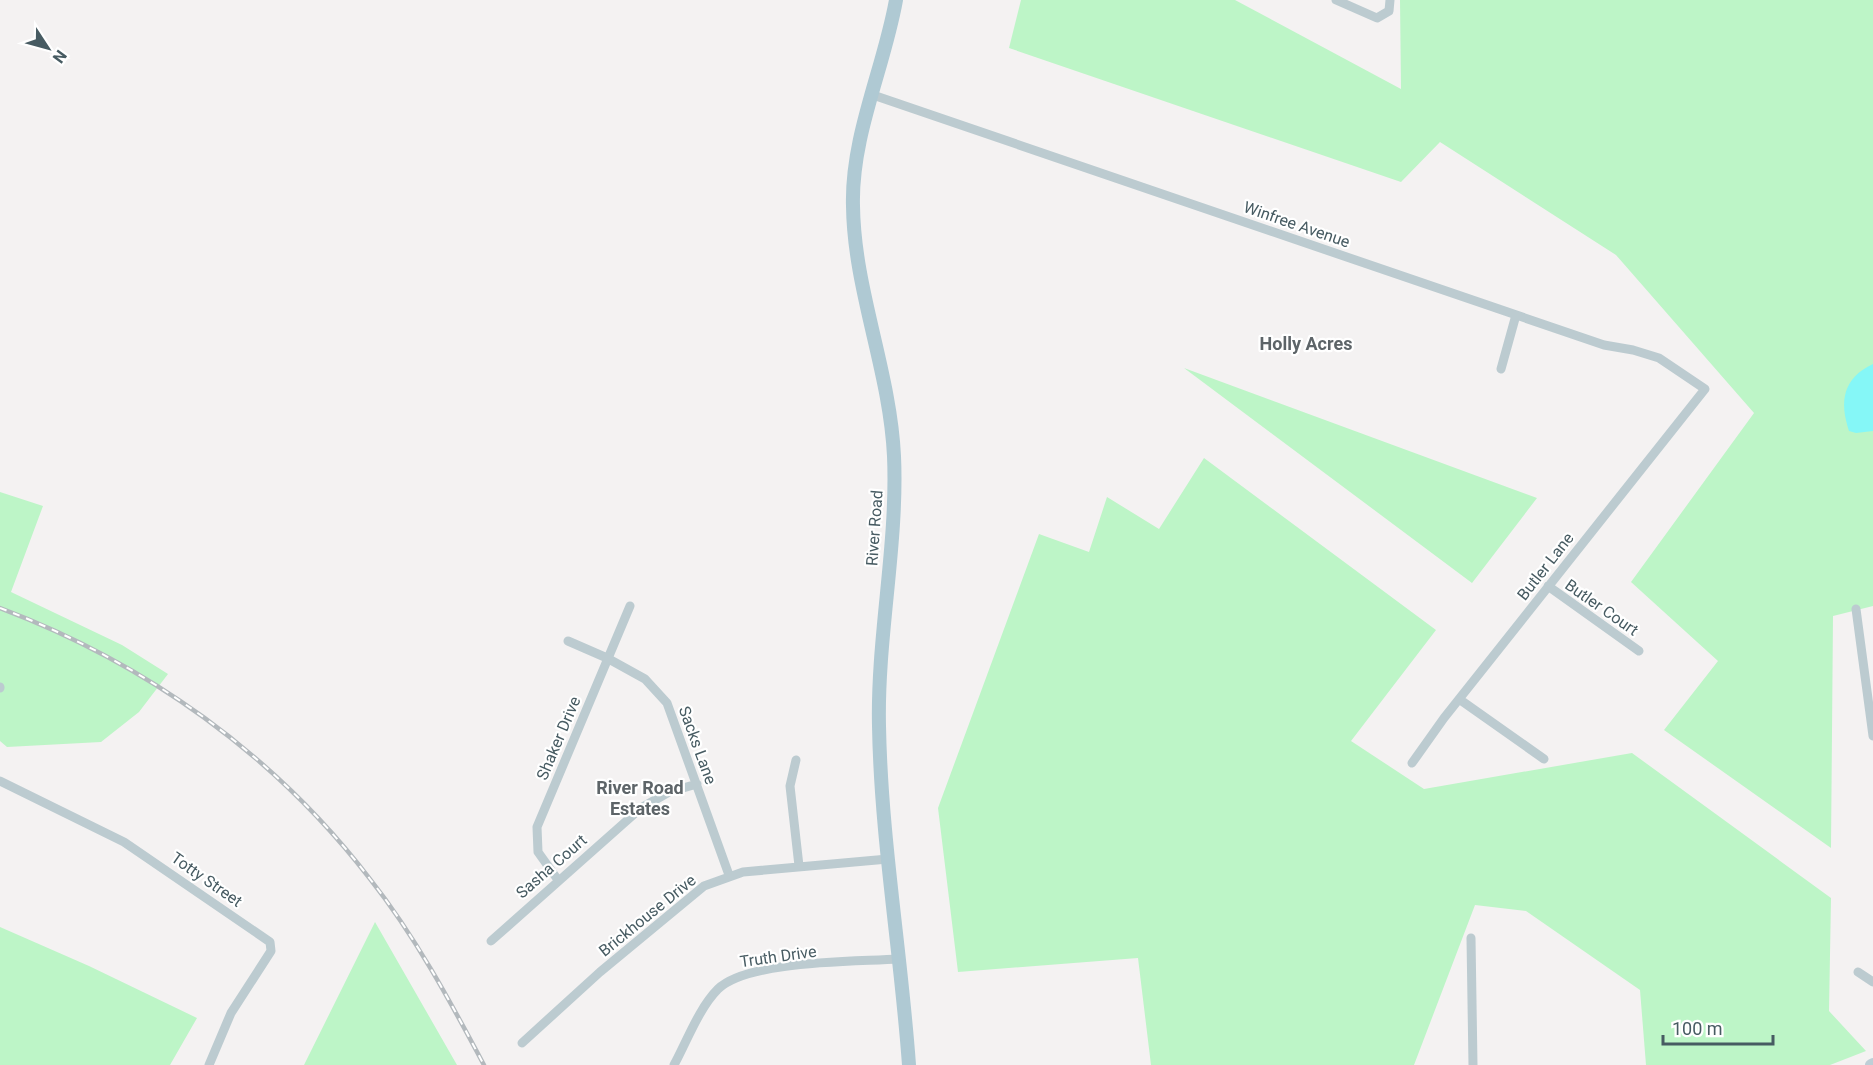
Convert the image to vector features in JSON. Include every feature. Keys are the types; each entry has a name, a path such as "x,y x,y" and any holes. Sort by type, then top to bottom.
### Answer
{"main road":[{"name":"River Road","path":"896,0 856,161 853,207 860,266 890,412 894,457 879,724 888,859 909,1065"}],"street":[{"path":"1336,0 1372,18 1381,17 1389,11 1390,0"},
{"name":"Winfree Avenue","path":"873,95 1604,345 1653,356 1672,365 1705,389"},
{"path":"1501,369 1516,315"},
{"name":"Butler Lane","path":"1412,763 1459,699 1705,389"},
{"name":"Butler Court","path":"1548,586 1639,651"},
{"name":"Shaker Drive","path":"558,880 538,852 537,827 630,606"},
{"path":"1856,609 1873,736"},
{"name":"Sacks Lane","path":"568,641 607,658 645,680 660,693 672,713 729,875"},
{"path":"1863,658 1873,656"},
{"path":"1459,699 1544,759"},
{"path":"796,760 790,786 799,866"},
{"name":"Totty Street","path":"0,781 124,842 270,942 271,951 231,1013 208,1065"},
{"name":"Sasha Court","path":"491,940 641,808 669,792 697,784"},
{"name":"Brickhouse Drive","path":"522,1043 692,894 729,875 799,866 888,859"},
{"path":"1471,938 1473,1065"},
{"name":"Truth Drive","path":"675,1063 710,998 734,978 752,972 782,968 898,959"},
{"path":"1858,972 1873,982"},
{"path":"675,1063 686,1065"}],"green space":[{"path":"1021,0 1235,0 1401,89 1400,0 1873,0 1873,606 1833,616 1831,848 1664,730 1718,661 1631,582 1754,413 1616,255 1440,142 1401,182 1009,48"},
{"path":"1184,368 1537,498 1472,583"},
{"path":"1204,458 1436,630 1351,741 1424,789 1632,753 1831,898 1829,1011 1866,1051 1830,1065 1646,1065 1640,990 1526,911 1475,905 1414,1065 1151,1065 1138,958 958,972 938,808 1039,534 1089,552 1107,497 1159,529"},
{"path":"0,492 43,506 11,592 122,645 168,674 139,712 101,742 7,747 0,741"},
{"path":"375,922 457,1065 304,1065"},
{"path":"0,927 89,966 197,1018 170,1065 0,1065"}],"water":[{"path":"1873,364 1873,431 1856,433 1849,431 1844,410 1846,392 1855,376"}],"railway":[{"path":"0,608 54,630 156,685 250,753 293,792 333,834 402,923 431,969 484,1065"}],"district":[{"name":"Holly Acres","path":"1306,344"},
{"name":"River Road Estates","path":"640,798"}]}
